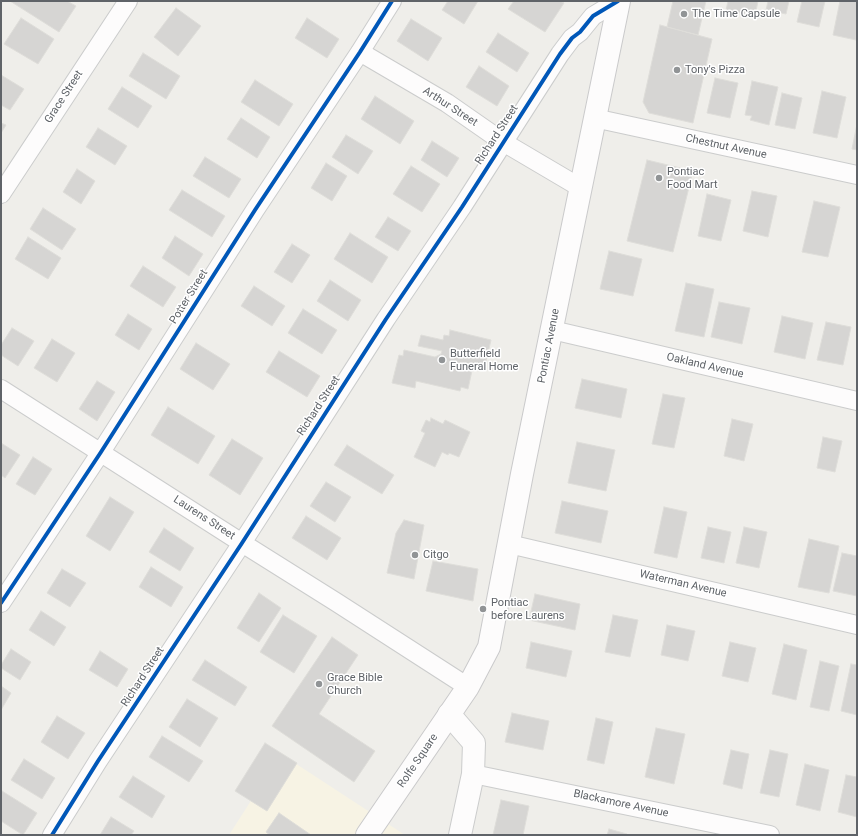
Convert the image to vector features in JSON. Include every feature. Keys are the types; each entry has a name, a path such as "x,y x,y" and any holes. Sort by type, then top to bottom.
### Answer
{"main road":[{"name":"Pontiac Avenue","path":"468,687 489,647 522,474 619,1"},
{"name":"Rolfe Square","path":"368,835 468,687"},
{"path":"449,714 474,743 473,774 460,835"}],"street":[{"name":"Grace Street","path":"1,194 128,1"},
{"name":"Potter Street","path":"1,603 101,452 254,210 360,52 392,1"},
{"name":"Richard Street","path":"52,835 98,760 242,543 381,325 462,207 560,54 572,38 580,32 593,16 619,1"},
{"name":"Arthur Street","path":"360,52 447,103 503,142 581,188"},
{"name":"Chestnut Avenue","path":"594,118 857,175"},
{"name":"Oakland Avenue","path":"552,330 857,401"},
{"name":"Laurens Street","path":"1,389 468,687"},
{"name":"Waterman Avenue","path":"509,544 857,625"},
{"name":"Blackamore Avenue","path":"473,774 770,835"}],"shaded area":[{"path":"281,754 405,835 229,835"}],"building":[{"path":"10,1 67,1 76,6 59,32"},
{"path":"448,1 478,1 464,24 442,10"},
{"path":"514,1 560,1 564,3 545,32 508,9"},
{"path":"673,1 706,1 698,35 667,27"},
{"path":"728,1 758,1 755,16 726,10"},
{"path":"768,1 789,1 786,14 766,10"},
{"path":"802,1 825,1 819,27 797,22"},
{"path":"840,1 857,1 856,40 833,35"},
{"path":"176,8 201,26 178,56 154,37"},
{"path":"21,18 54,39 38,64 4,44"},
{"path":"307,18 339,39 327,58 295,38"},
{"path":"411,19 442,38 428,61 397,41"},
{"name":"Tony's Pizza","path":"660,25 712,39 693,123 649,113 643,102"},
{"path":"498,33 529,53 517,72 486,52"},
{"path":"143,53 180,76 166,99 129,76"},
{"path":"479,66 509,86 497,106 466,87"},
{"path":"1,75 24,89 10,110 1,105"},
{"path":"715,78 738,83 730,118 707,113"},
{"path":"255,80 293,104 279,126 241,102"},
{"path":"752,81 778,87 769,125 750,120 752,116 745,115"},
{"path":"122,87 152,106 138,128 108,109"},
{"path":"822,91 846,97 837,138 813,133"},
{"path":"782,93 802,98 795,129 775,125"},
{"path":"375,96 414,121 400,144 361,119"},
{"path":"241,118 270,137 257,158 227,139"},
{"path":"1,123 6,125 1,133"},
{"path":"857,124 857,150 852,149"},
{"path":"98,128 127,146 115,165 86,147"},
{"path":"346,135 373,151 358,174 332,157"},
{"path":"432,141 459,158 447,177 421,160"},
{"path":"205,157 241,179 229,198 193,176"},
{"path":"647,160 693,171 673,252 627,241"},
{"path":"326,163 347,176 332,201 311,188"},
{"path":"411,166 440,184 422,212 393,194"},
{"path":"77,169 95,181 81,204 63,192"},
{"path":"182,190 225,216 212,237 169,210"},
{"path":"752,191 777,196 768,237 743,231"},
{"path":"707,194 731,200 721,241 698,236"},
{"path":"814,201 840,207 828,257 802,252"},
{"path":"43,208 76,229 62,250 30,229"},
{"path":"388,217 411,231 398,251 375,237"},
{"path":"350,233 388,257 372,283 334,259"},
{"path":"175,236 203,254 189,276 162,258"},
{"path":"28,237 61,258 48,279 15,259"},
{"path":"292,244 310,255 292,283 274,272"},
{"path":"609,251 642,259 633,296 600,289"},
{"path":"143,266 176,287 163,307 130,286"},
{"path":"330,280 361,300 348,321 317,301"},
{"path":"686,283 714,289 704,337 675,331"},
{"path":"254,286 285,306 272,326 241,306"},
{"path":"719,302 750,308 742,344 711,337"},
{"path":"303,309 337,330 322,354 288,333"},
{"path":"128,314 152,329 139,350 115,335"},
{"path":"782,316 813,323 805,359 774,352"},
{"path":"826,322 851,327 843,365 817,360"},
{"path":"12,328 34,341 18,366 1,355 1,345"},
{"name":"Butterfield Funeral Home","path":"450,330 491,340 485,366 477,364 477,367 473,366 468,389 461,387 460,391 416,381 415,388 392,383 399,355 403,356 404,350 435,357 441,354 442,351 418,346 421,335 443,340 444,335 449,336"},
{"path":"52,339 75,353 57,382 34,368"},
{"path":"196,343 230,364 213,390 180,369"},
{"path":"279,351 320,376 307,397 266,372"},
{"path":"582,379 627,389 621,418 575,408"},
{"path":"97,381 115,392 97,421 79,409"},
{"path":"663,394 685,398 674,448 652,444"},
{"path":"168,407 215,436 198,464 151,435"},
{"path":"431,418 443,424 445,420 470,432 459,457 442,452 435,467 414,457 425,433 421,431 426,420 430,422"},
{"path":"732,419 753,424 744,461 724,456"},
{"path":"823,437 842,441 835,472 817,468"},
{"path":"232,439 263,458 240,495 209,475"},
{"path":"577,442 615,450 606,491 568,483"},
{"path":"1,443 20,455 5,478 1,475"},
{"path":"347,445 394,475 382,494 334,465"},
{"path":"33,457 52,469 35,495 16,484"},
{"path":"326,482 351,497 335,522 310,506"},
{"path":"110,497 134,512 110,551 86,536"},
{"path":"562,501 608,511 601,543 555,533"},
{"path":"664,507 687,512 677,558 654,553"},
{"path":"306,516 341,538 327,560 292,538"},
{"path":"404,520 424,525 414,579 387,573 396,533"},
{"path":"708,527 731,532 724,563 701,558"},
{"path":"744,527 767,532 759,568 736,563"},
{"path":"164,528 194,548 180,571 149,552"},
{"path":"809,539 839,546 829,593 798,587"},
{"path":"842,553 857,556 857,596 833,591"},
{"path":"433,561 478,569 473,601 426,591"},
{"path":"151,567 183,587 171,607 139,587"},
{"path":"62,569 86,583 70,607 47,593"},
{"path":"259,593 281,608 259,642 237,628"},
{"path":"535,594 580,604 575,630 529,620"},
{"path":"41,611 66,627 54,646 29,630"},
{"path":"283,615 317,636 294,673 260,652"},
{"path":"613,615 638,620 630,657 605,652"},
{"path":"667,625 695,631 688,661 661,655"},
{"name":"Grace Bible Church","path":"332,637 358,655 319,714 375,751 354,782 272,726"},
{"path":"531,642 572,651 566,677 526,668"},
{"path":"730,642 756,648 748,682 722,676"},
{"path":"784,644 807,650 796,700 772,694"},
{"path":"11,649 31,662 20,680 1,668 1,665"},
{"path":"100,651 128,669 117,687 89,670"},
{"path":"205,660 247,687 235,706 192,680"},
{"path":"820,661 839,666 829,711 810,707"},
{"path":"851,664 857,665 857,715 841,711"},
{"path":"1,686 11,693 1,710"},
{"path":"187,699 218,718 200,747 169,727"},
{"path":"512,713 549,721 543,750 505,742"},
{"path":"57,716 85,733 68,759 41,742"},
{"path":"596,718 613,722 604,764 587,760"},
{"path":"656,728 685,734 674,784 645,777"},
{"path":"162,736 203,761 189,782 149,757"},
{"path":"265,743 297,763 267,811 235,791"},
{"path":"731,750 749,754 742,789 723,784"},
{"path":"770,750 788,754 779,797 760,793"},
{"path":"24,759 55,778 42,799 11,780"},
{"path":"805,764 829,770 820,811 796,805"},
{"path":"846,775 857,777 857,817 838,812"},
{"path":"133,776 165,796 152,818 119,797"},
{"path":"2,791 37,813 23,835 1,821"},
{"path":"501,800 529,806 523,835 493,835"},
{"path":"279,813 311,835 270,835 266,832"},
{"path":"111,817 134,831 131,835 100,835"},
{"path":"609,829 627,834 627,835 607,835"}],"cycle path":[{"path":"1,603 101,452 255,210 392,1"},
{"path":"52,835 98,761 242,543 386,319 462,207 560,54 572,38 580,32 593,16 618,1"}],"place":[{"name":"The Time Capsule","path":"684,14"},
{"name":"Tony's Pizza","path":"677,70"},
{"name":"Pontiac Food Mart","path":"659,178"},
{"name":"Butterfield Funeral Home","path":"442,360"},
{"name":"Citgo","path":"415,555"},
{"name":"Pontiac before Laurens","path":"483,609"},
{"name":"Grace Bible Church","path":"319,684"}]}
